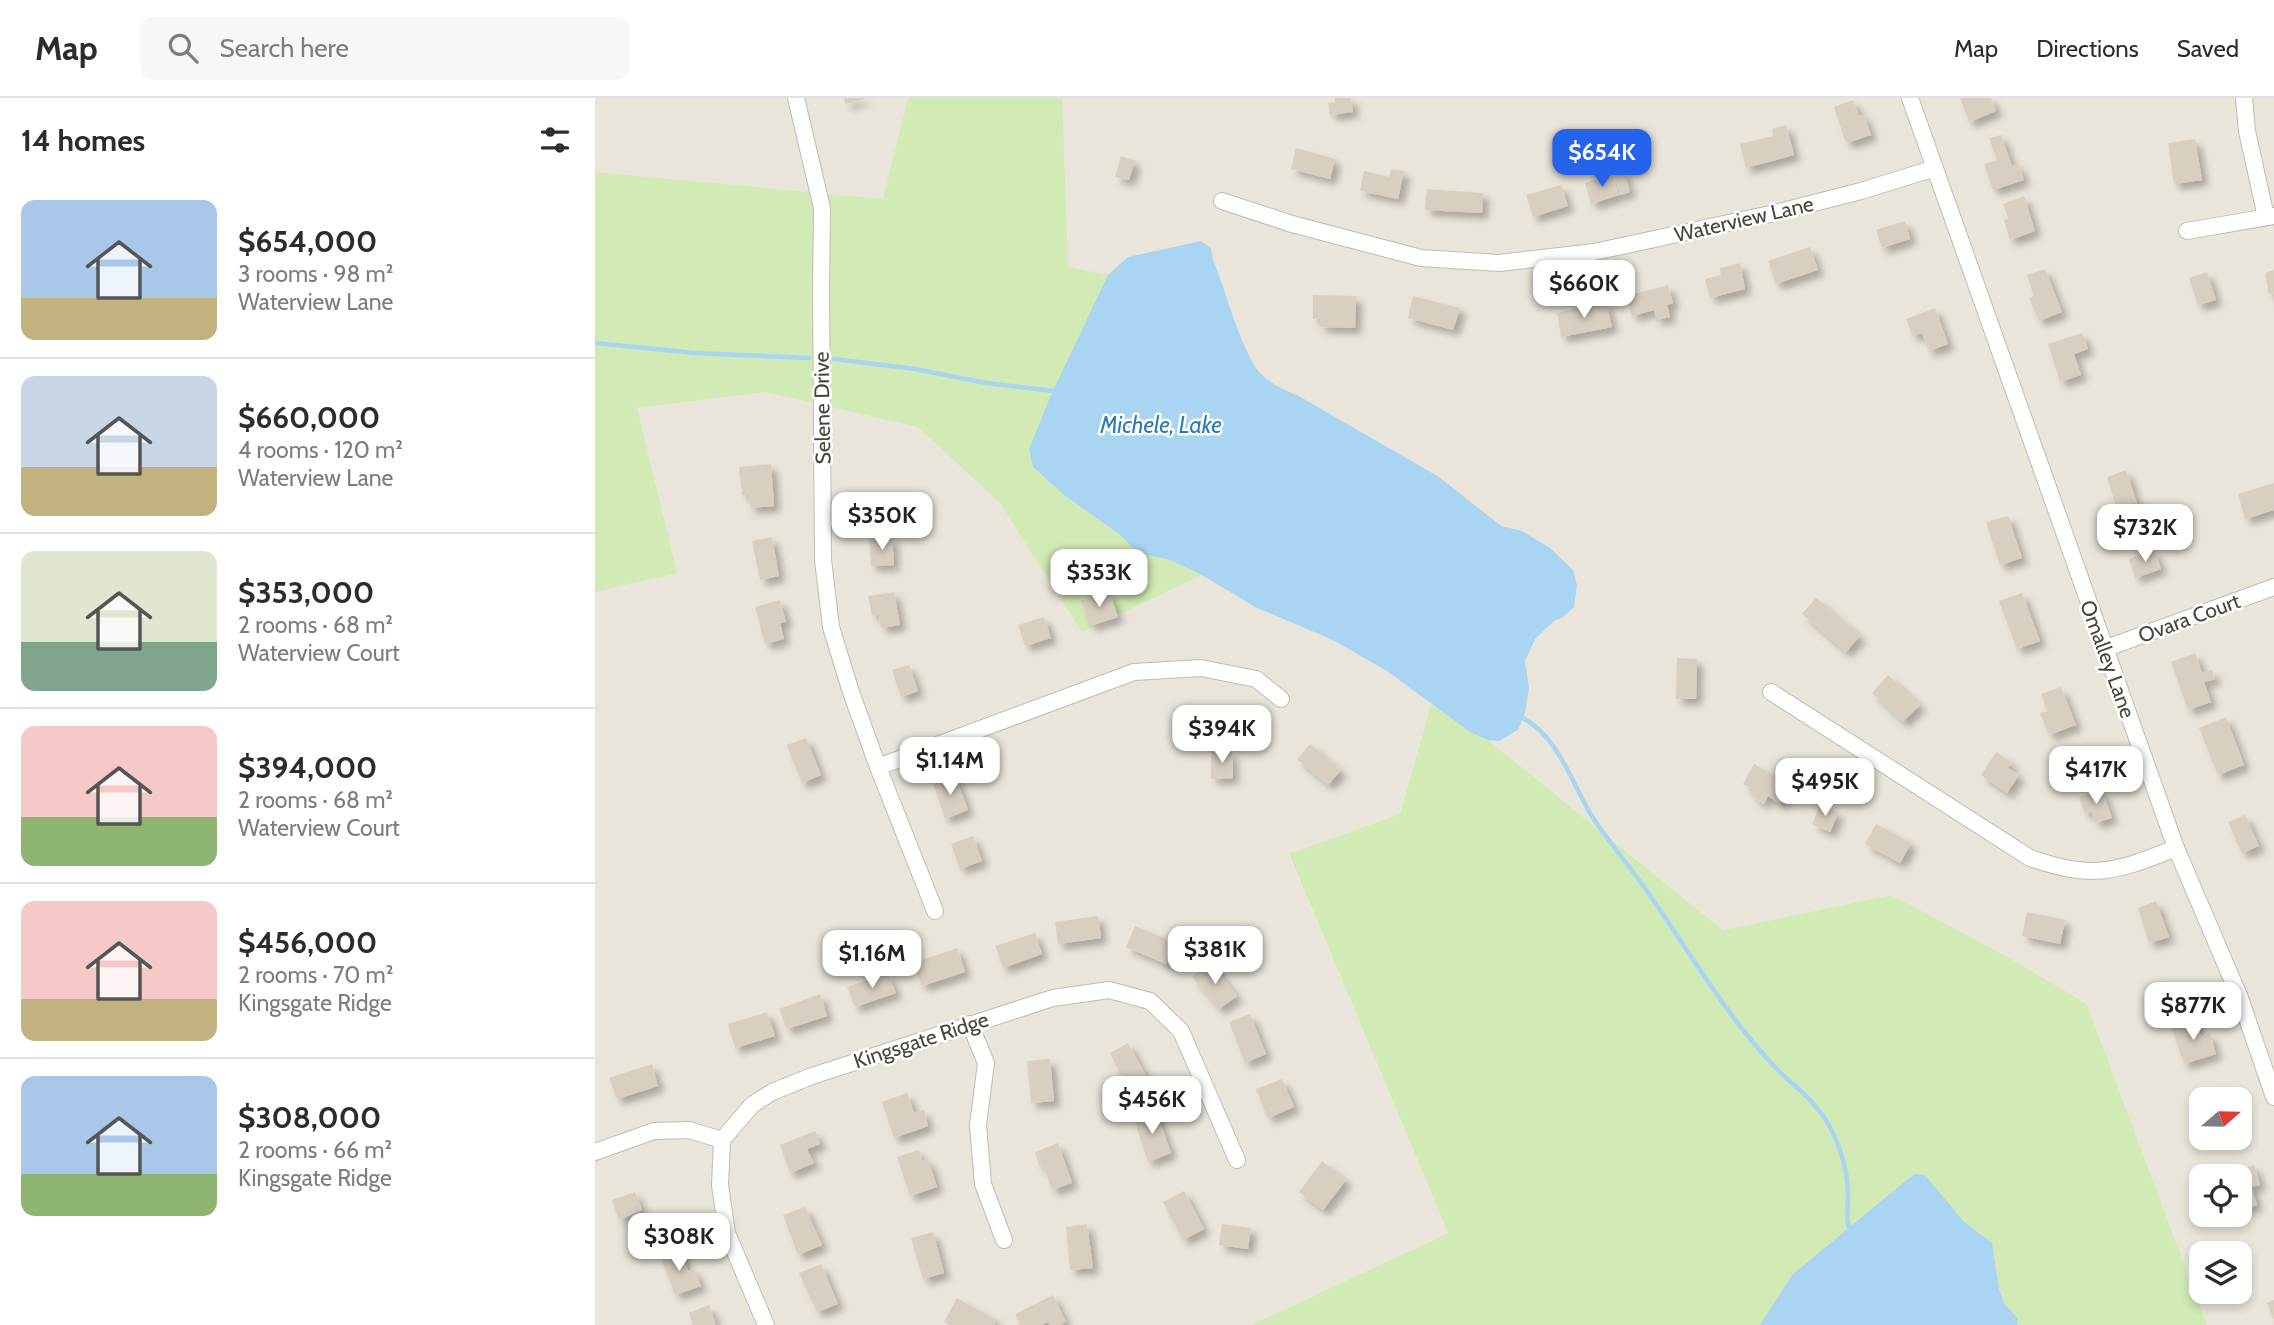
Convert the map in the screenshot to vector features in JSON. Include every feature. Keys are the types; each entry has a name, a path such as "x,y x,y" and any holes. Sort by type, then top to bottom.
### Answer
{"street":[{"name":"Selene Drive","path":"796,98 822,208 824,560 831,627 878,766 935,911"},
{"name":"Omalley Lane","path":"1910,98 2176,848 2241,998 2274,1097"},
{"path":"2186,231 2270,217 2247,131 2244,98"},
{"name":"Waterview Lane","path":"1221,201 1292,224 1421,258 1500,263 1594,252 1775,213 1861,191 1935,168"},
{"name":"Ovara Court","path":"2105,649 2274,587"},
{"path":"878,766 1134,672 1201,668 1256,679 1281,699"},
{"path":"1771,692 2030,858 2082,872 2105,871 2128,867 2176,848"},
{"name":"Kingsgate Ridge","path":"722,1140 752,1105 772,1092 1053,998 1109,990 1150,1001 1181,1031 1237,1160"},
{"path":"970,1024 986,1063 978,1125 983,1184 1004,1240"},
{"path":"595,1152 654,1132 689,1130 722,1140 720,1185 727,1233 767,1325"}],"shaded area":[{"path":"595,98 2274,98 2274,1325 2207,1325 2199,1304 2252,1304 2252,1241 2189,1241 2189,1277 2087,1004 1891,895 1723,930 1488,740 1431,704 1400,814 1289,855 1448,1233 1251,1325 595,1325"}],"green space":[{"path":"908,98 1062,98 1068,267 1108,275 1029,449 1033,467 1064,495 1119,534 1137,552 1170,560 1202,575 1082,632 1000,503 918,427 765,392 637,408 677,573 595,592 595,172 883,199"},
{"path":"1431,704 1488,740 1723,930 1891,895 2004,955 2087,1004 2189,1277 2189,1304 2199,1304 2207,1325 1251,1325 1448,1233 1289,854 1400,814"}],"water":[{"name":"Michele, Lake","path":"1201,241 1211,248 1243,343 1264,377 1439,477 1501,526 1522,531 1550,548 1573,570 1577,585 1574,607 1535,639 1525,661 1529,688 1525,713 1518,730 1499,741 1488,740 1470,732 1387,671 1333,640 1255,607 1202,575 1170,560 1137,552 1119,534 1064,495 1033,467 1029,449 1051,395 1108,275 1128,257"},
{"path":"1915,1174 1925,1175 1963,1221 1992,1243 1999,1289 2004,1303 2018,1319 2017,1325 1760,1325 1793,1274"}],"building":[{"path":"844,98 865,98 865,99 845,104"},
{"path":"1335,98 1351,98 1353,112 1330,115 1328,103 1335,102"},
{"path":"1960,98 1991,98 1996,111 1969,122"},
{"path":"1853,100 1859,116 1864,115 1871,135 1846,143 1834,107"},
{"path":"1786,125 1794,155 1746,168 1740,144 1773,136 1772,129"},
{"path":"2001,135 2012,166 2018,164 2024,180 1993,190 1984,164 1997,160 1989,138"},
{"path":"2195,139 2202,180 2174,184 2168,143"},
{"path":"1296,148 1335,159 1330,179 1291,169"},
{"path":"1121,156 1135,161 1129,180 1115,177"},
{"path":"1391,169 1404,171 1398,199 1360,191 1364,171 1389,177"},
{"path":"1624,171 1630,192 1620,195 1614,174"},
{"path":"1613,174 1619,195 1591,204 1585,183"},
{"path":"1561,185 1568,206 1533,217 1526,195"},
{"path":"1427,189 1483,193 1482,213 1425,210"},
{"path":"2024,196 2035,231 2010,240 2004,220 2009,219 2003,204"},
{"path":"1905,221 1910,239 1882,248 1876,230"},
{"path":"1810,247 1818,270 1776,284 1768,261"},
{"path":"1740,263 1745,289 1710,298 1705,279 1721,275 1720,268"},
{"path":"2045,269 2062,312 2039,321 2029,298 2034,296 2027,275"},
{"path":"2274,270 2274,293 2269,294 2265,273"},
{"path":"2207,272 2216,300 2198,305 2189,278"},
{"path":"1668,285 1673,303 1667,305 1670,317 1656,320 1654,310 1632,316 1626,296"},
{"path":"1313,295 1356,296 1355,328 1320,327 1321,318 1313,319"},
{"path":"1413,296 1460,308 1453,330 1408,318"},
{"path":"1606,302 1612,327 1561,337 1557,313"},
{"path":"1935,308 1948,344 1929,351 1922,333 1913,336 1906,319"},
{"path":"2082,333 2088,349 2074,354 2081,375 2060,382 2048,344"},
{"path":"771,464 774,506 750,508 749,495 742,495 739,467"},
{"path":"2126,470 2139,509 2119,515 2107,477"},
{"path":"2274,483 2274,510 2245,519 2238,494"},
{"path":"2008,516 2022,558 2000,565 1986,522"},
{"path":"772,537 779,576 760,580 752,541"},
{"path":"892,537 894,565 871,566 869,539"},
{"path":"2154,550 2161,569 2135,578 2129,559"},
{"path":"894,592 900,625 881,628 879,614 872,615 868,596"},
{"path":"1109,592 1118,617 1090,626 1081,601"},
{"path":"2022,593 2040,641 2017,649 1999,601"},
{"path":"1816,598 1860,636 1846,652 1802,614"},
{"path":"780,600 786,622 780,623 784,639 765,644 755,607"},
{"path":"1044,617 1051,638 1025,646 1018,625"},
{"path":"2195,653 2202,673 2212,670 2215,679 2204,682 2211,702 2188,710 2171,662"},
{"path":"1677,658 1697,659 1696,699 1676,699"},
{"path":"909,665 918,691 901,697 892,670"},
{"path":"1888,675 1920,705 1903,722 1872,693"},
{"path":"2061,687 2076,725 2049,735 2040,713 2047,711 2041,694"},
{"path":"2226,717 2244,765 2218,775 2199,728"},
{"path":"806,738 821,775 802,783 787,745"},
{"path":"1310,744 1341,770 1328,785 1297,759"},
{"path":"1211,752 1232,752 1233,778 1211,779"},
{"path":"1996,752 2012,763 2008,768 2019,775 2007,793 1981,775"},
{"path":"1754,764 1790,786 1780,804 1768,796 1764,804 1751,795 1753,789 1743,784"},
{"path":"955,775 968,810 945,819 933,783"},
{"path":"2102,790 2112,818 2095,823 2092,812 2085,814 2079,797"},
{"path":"1820,805 1838,813 1830,832 1812,824"},
{"path":"2245,815 2259,846 2242,853 2228,822"},
{"path":"1876,824 1911,843 1900,863 1865,844"},
{"path":"973,836 982,861 960,869 951,844"},
{"path":"2156,901 2169,937 2149,943 2138,908"},
{"path":"2027,912 2065,920 2060,944 2022,936"},
{"path":"1098,916 1101,938 1058,944 1055,922"},
{"path":"1135,926 1175,943 1166,964 1126,947"},
{"path":"1035,933 1042,954 1003,968 995,946"},
{"path":"957,948 965,972 922,986 913,963"},
{"path":"1211,962 1237,996 1219,1009 1192,977"},
{"path":"888,973 896,993 855,1007 847,987"},
{"path":"820,994 827,1016 787,1029 779,1009"},
{"path":"767,1012 775,1036 735,1048 728,1024"},
{"path":"1250,1014 1266,1054 1245,1063 1229,1022"},
{"path":"2194,1018 2201,1036 2210,1033 2216,1054 2184,1064 2171,1026"},
{"path":"1128,1043 1149,1081 1130,1092 1110,1053"},
{"path":"1050,1059 1054,1101 1031,1103 1027,1061"},
{"path":"652,1064 658,1086 617,1099 609,1078"},
{"path":"1282,1079 1294,1107 1268,1118 1256,1089"},
{"path":"907,1093 914,1113 924,1110 928,1126 894,1138 882,1102"},
{"path":"1156,1111 1171,1153 1148,1162 1134,1119"},
{"path":"815,1131 820,1144 807,1149 814,1163 790,1173 780,1145"},
{"path":"1058,1143 1072,1183 1052,1190 1035,1152"},
{"path":"919,1150 922,1161 928,1159 937,1187 910,1196 897,1157"},
{"path":"1322,1161 1346,1180 1323,1210 1299,1192"},
{"path":"2252,1166 2260,1185 2252,1187"},
{"path":"2252,1190 2257,1205 2252,1207"},
{"path":"1184,1191 1204,1229 1183,1240 1163,1202"},
{"path":"635,1192 642,1210 619,1220 612,1200"},
{"path":"805,1207 822,1245 798,1255 783,1215"},
{"path":"1087,1224 1093,1268 1070,1270 1066,1227"},
{"path":"1222,1224 1251,1228 1248,1249 1219,1245"},
{"path":"933,1232 944,1273 923,1279 911,1238"},
{"path":"680,1248 688,1271 694,1269 701,1286 675,1295 660,1256"},
{"path":"821,1264 838,1304 817,1312 799,1273"},
{"path":"1053,1295 1066,1322 1060,1325 1050,1325 1048,1322 1042,1325 1020,1325 1015,1314"},
{"path":"957,1298 996,1320 994,1325 949,1325 944,1322"},
{"path":"2274,1300 2274,1320 2267,1303"},
{"path":"709,1305 716,1325 693,1325 689,1313"}],"waterway":[{"path":"595,343 695,353 809,358"},
{"path":"834,359 1053,391"},
{"path":"1523,718 1536,727 1557,751 1595,821 1728,1010 1762,1053 1811,1101 1827,1121 1845,1170 1849,1228"}]}
